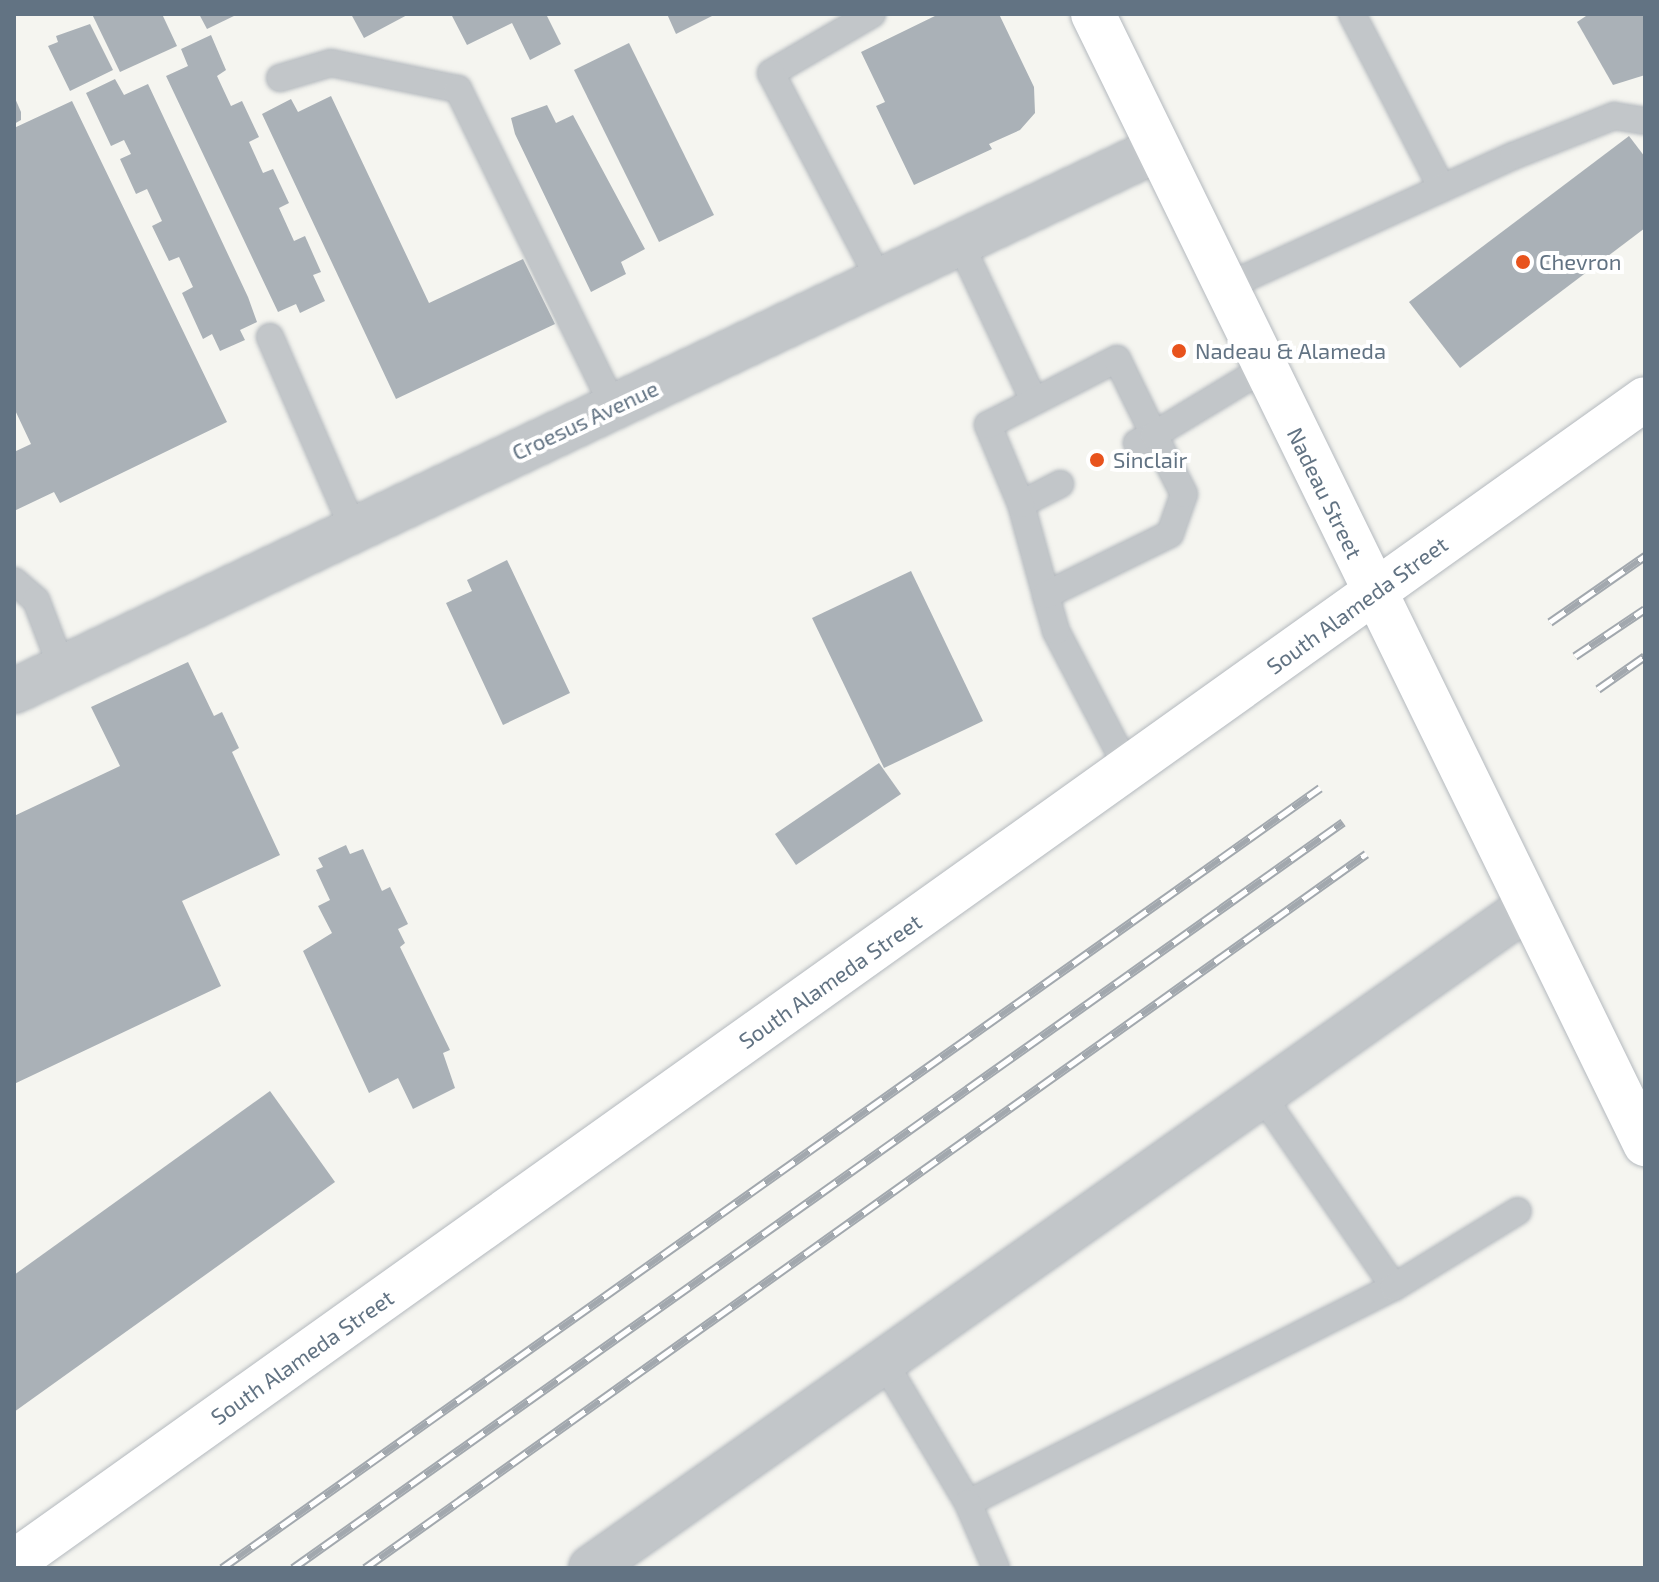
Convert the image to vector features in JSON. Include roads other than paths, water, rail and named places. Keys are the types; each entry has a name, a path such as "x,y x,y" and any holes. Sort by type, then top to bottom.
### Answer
{"main road":[{"name":"Nadeau Street","path":"1093,14 1223,288 1645,1144"},
{"name":"South Alameda Street","path":"14,1562 1645,399"}],"street":[{"name":"Croesus Avenue","path":"14,691 1156,150"},
{"path":"591,1568 1529,906"}],"lane":[{"path":"872,14 771,73 880,281"},
{"path":"1352,14 1442,188"},
{"path":"280,78 331,63 458,89 614,407"},
{"path":"1223,288 1442,188 1614,116 1645,121"},
{"path":"960,243 1034,401"},
{"path":"270,337 354,530"},
{"path":"1046,595 1170,534 1184,494 1146,439 1117,359 988,425 1021,504 1046,595 1056,631 1128,769"},
{"path":"1146,439 1263,369"},
{"path":"1021,504 1060,484"},
{"path":"14,581 36,600 62,668"},
{"path":"1261,1094 1394,1287"},
{"path":"968,1503 1394,1287 1518,1211"},
{"path":"884,1362 968,1503 996,1568"}],"railway":[{"path":"1550,622 1645,556"},
{"path":"1575,656 1645,609"},
{"path":"1598,689 1645,656"},
{"path":"222,1568 1320,788"},
{"path":"293,1568 1343,822"},
{"path":"365,1568 1366,854"}],"place":[{"name":"Chevron","path":"1523,262"},
{"name":"Nadeau & Alameda","path":"1179,351"},
{"name":"Sinclair","path":"1097,460"}]}
